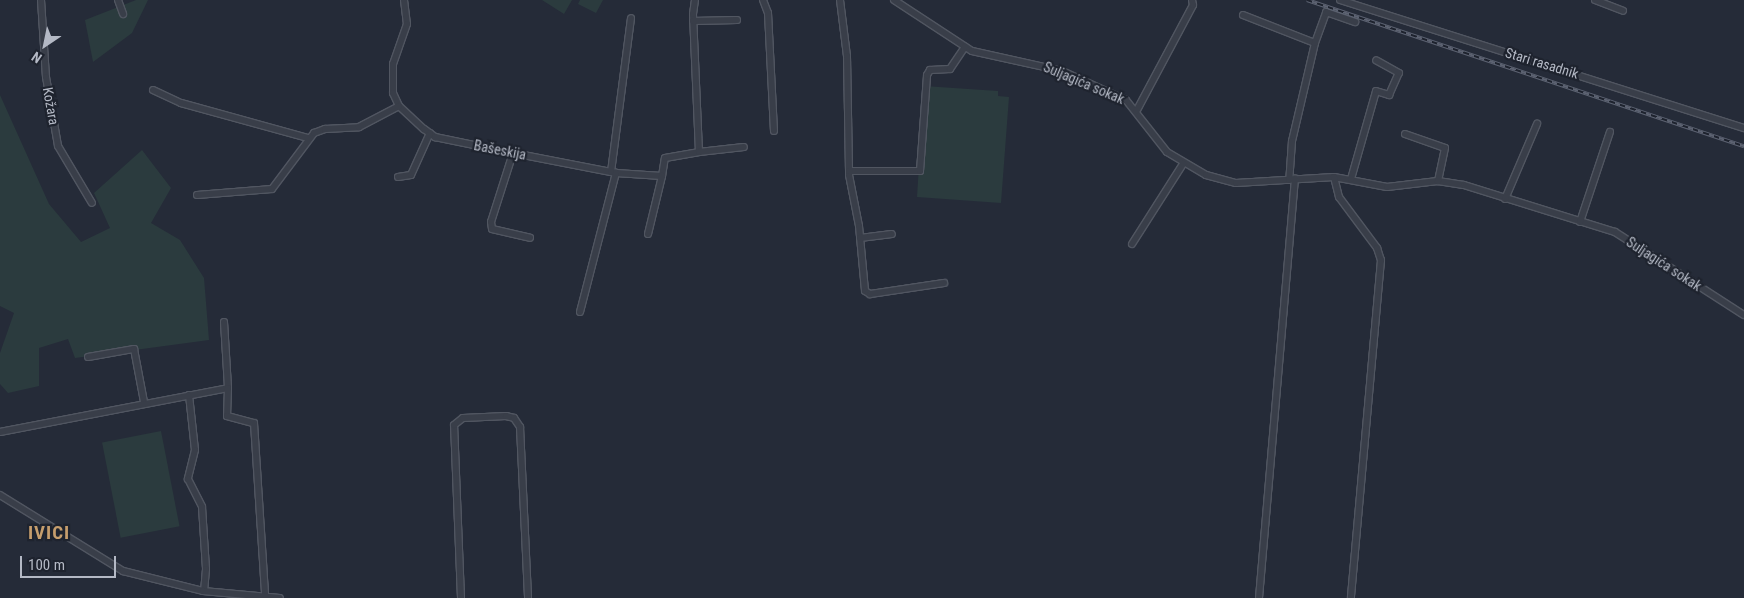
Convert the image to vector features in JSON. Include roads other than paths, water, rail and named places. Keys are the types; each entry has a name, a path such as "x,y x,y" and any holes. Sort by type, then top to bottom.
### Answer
{"street":[{"name":"Kožara","path":"41,0 46,77 58,146 92,203"},
{"path":"118,0 123,14"},
{"path":"196,195 272,189 308,138 318,130 366,125 399,106 393,93 392,70 407,24 404,0"},
{"path":"695,0 693,21 700,152"},
{"path":"763,0 768,13 774,131"},
{"path":"840,0 847,56 849,171 860,238 866,293 944,283"},
{"name":"Suljagića sokak","path":"894,0 965,47 989,57 1033,63 1062,71 1126,100 1137,110 1163,148 1183,164 1206,176 1236,183 1334,176 1387,187 1438,181 1464,185 1622,236 1744,315"},
{"name":"Suljagića sokak","path":"1137,110 1193,5 1192,0"},
{"name":"Stari rasadnik","path":"1340,0 1744,128"},
{"path":"1595,0 1624,11"},
{"path":"1259,598 1292,179 1292,141 1315,43 1326,12 1355,22"},
{"path":"1243,15 1315,43"},
{"path":"580,312 613,172 631,18"},
{"path":"693,21 737,20"},
{"path":"849,171 920,171 927,75 930,70 950,69 965,47"},
{"path":"1351,179 1376,91 1389,95 1399,73 1376,60"},
{"path":"153,90 181,103 308,138"},
{"name":"Bašeskija","path":"399,106 430,133 513,153 613,172 662,176"},
{"path":"1505,198 1537,124"},
{"path":"1580,222 1610,132"},
{"path":"398,177 411,175 430,133"},
{"path":"1404,134 1445,148 1438,181"},
{"path":"648,234 665,158 700,152 744,148"},
{"path":"513,153 491,222 492,229 530,238"},
{"path":"1132,244 1183,164"},
{"path":"1334,176 1338,197 1377,248 1381,260 1351,598"},
{"path":"860,238 892,234"},
{"path":"224,322 228,388 227,416 254,423 265,595"},
{"path":"88,357 134,349 144,402"},
{"path":"0,432 144,402 228,388"},
{"path":"189,395 195,450 188,479 202,507 206,569 204,591"},
{"path":"461,598 454,424 463,418 506,416 514,418 520,427 528,598"},
{"path":"0,495 123,571 204,591 265,595 280,598"}],"railway":[{"path":"1307,0 1744,146"}],"district":[{"name":"IVICI","path":"49,533"}]}
